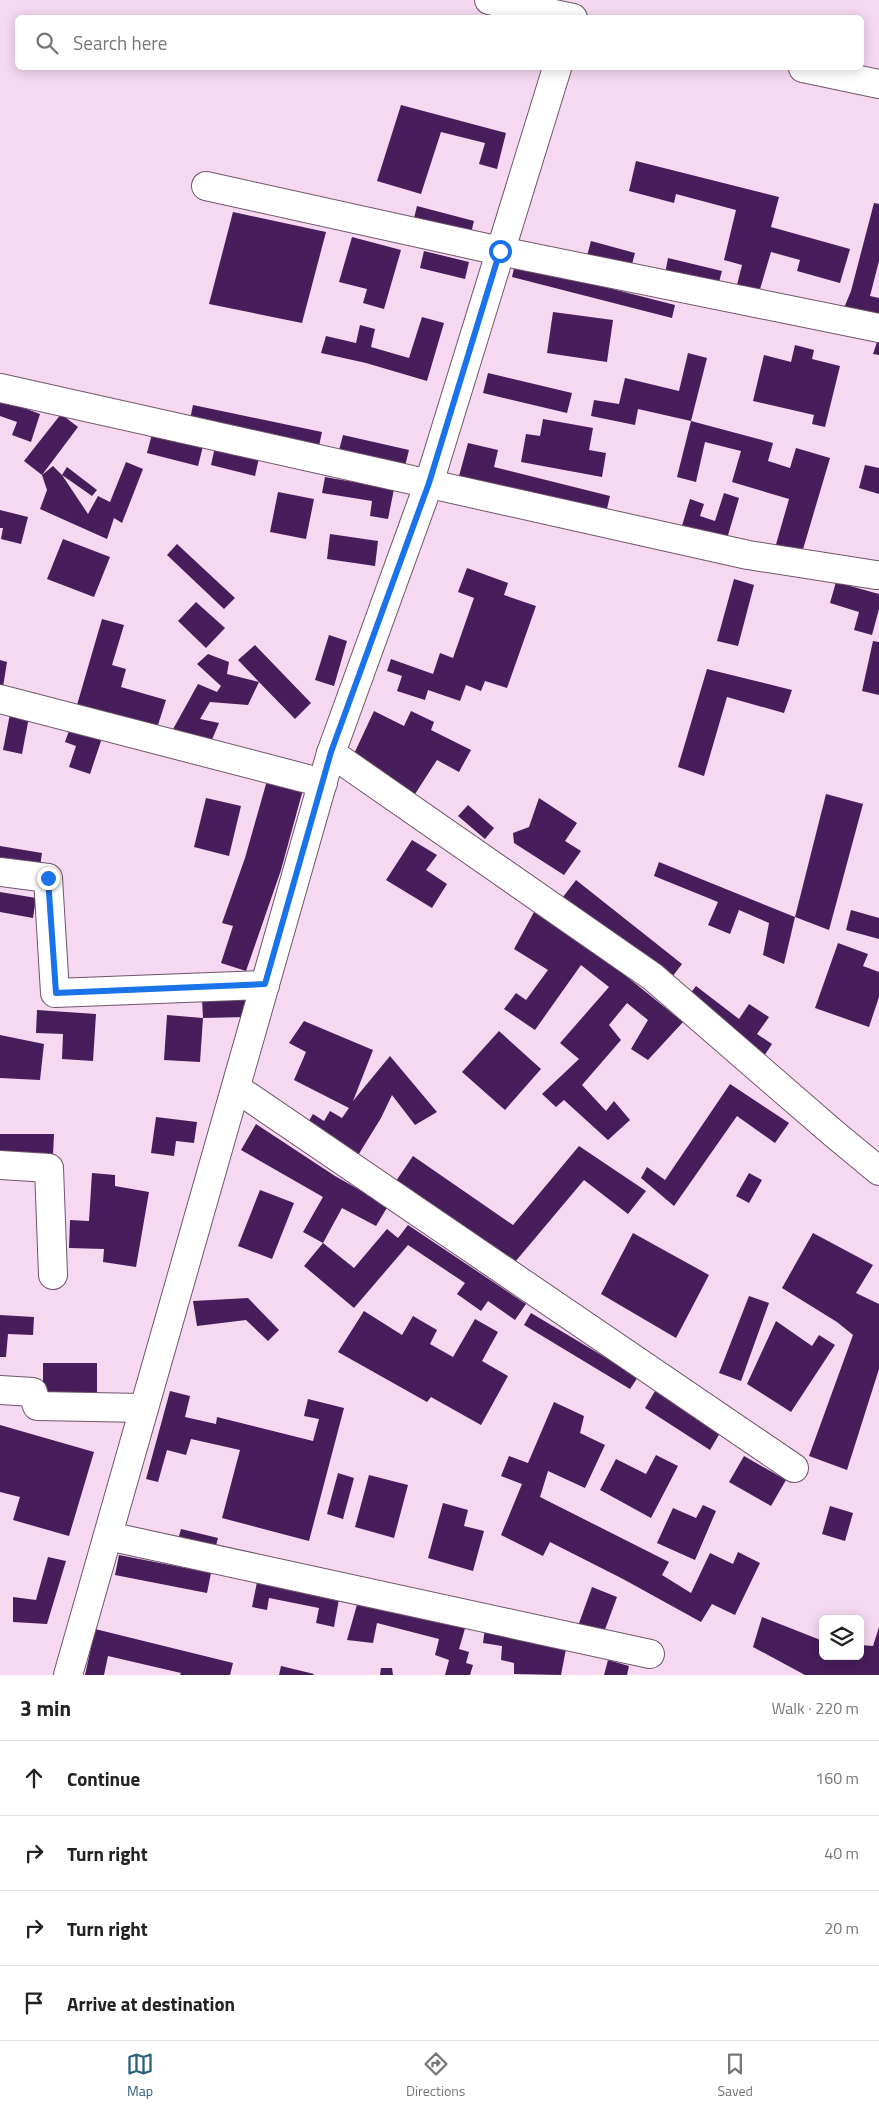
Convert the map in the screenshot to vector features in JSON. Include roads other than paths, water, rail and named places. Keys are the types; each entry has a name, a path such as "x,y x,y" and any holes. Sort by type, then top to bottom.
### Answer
{"street":[{"path":"489,0 562,15"},
{"path":"573,15 577,0"},
{"path":"68,1675 331,752 429,483 555,70"},
{"path":"812,70 879,84"},
{"path":"206,186 500,251 879,328"},
{"path":"0,388 748,555 876,575"},
{"path":"0,699 323,783"},
{"path":"331,752 653,977 824,1126 879,1171"},
{"path":"0,872 48,878 56,993 265,984"},
{"path":"236,1088 794,1468"},
{"path":"0,1165 49,1168 53,1275"},
{"path":"0,1390 32,1392 37,1406 144,1408"},
{"path":"108,1536 650,1654"}]}
